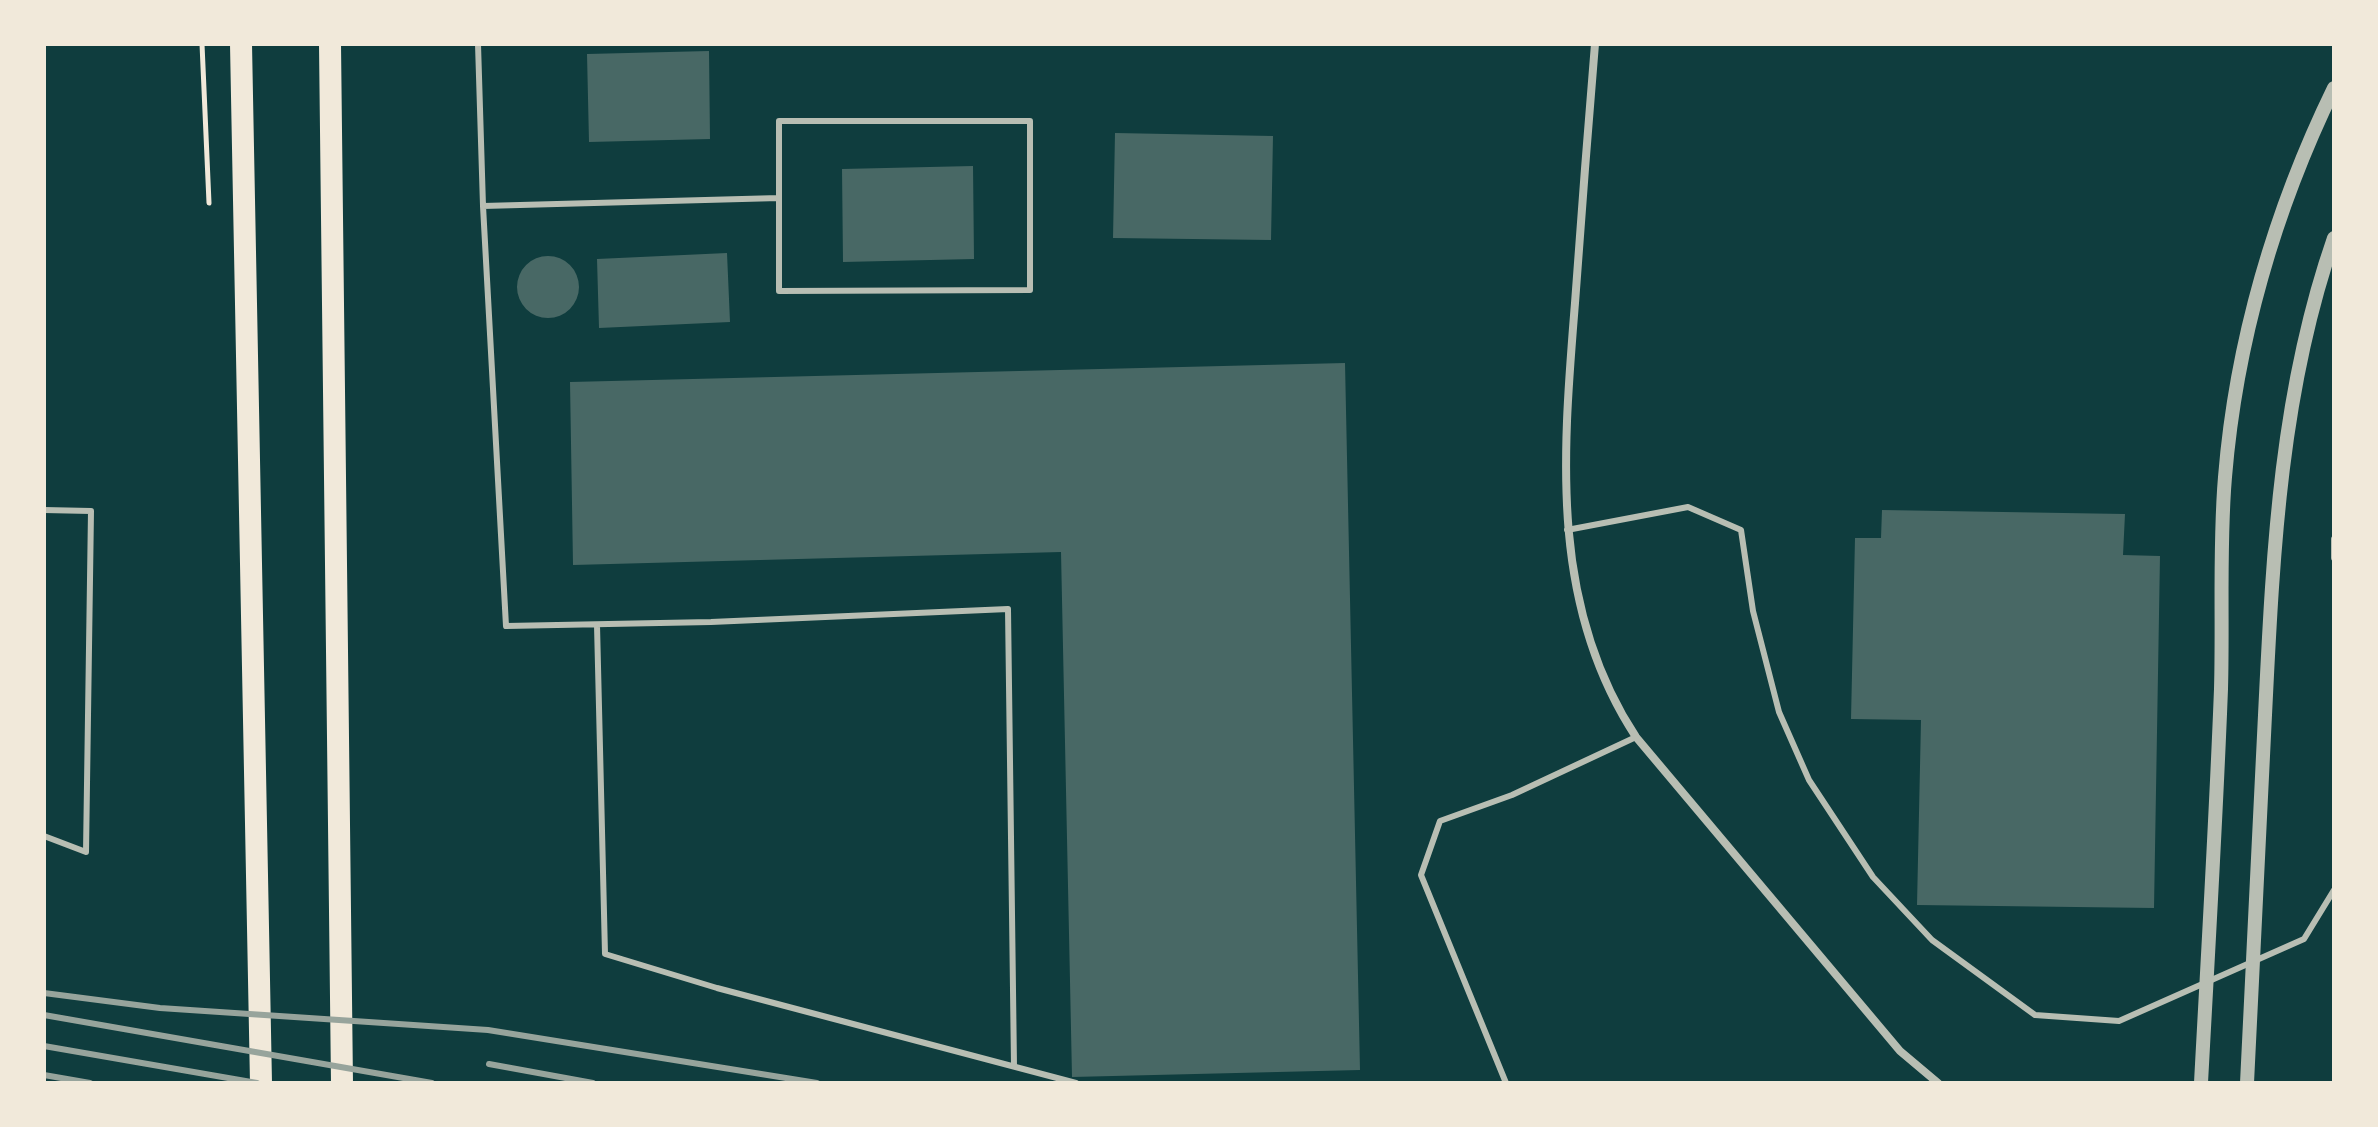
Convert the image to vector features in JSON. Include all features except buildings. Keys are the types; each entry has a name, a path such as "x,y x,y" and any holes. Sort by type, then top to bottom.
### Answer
{"highway":[{"path":"241,44 261,1083"},
{"path":"330,44 342,1083"}],"street":[{"path":"1595,44 1564,436 1567,530 1575,592 1592,653 1614,701 1636,737 1900,1051 1938,1083"},
{"path":"2201,1083 2221,688 2224,478 2237,374 2262,272 2306,145 2334,88"},
{"path":"2247,1083 2277,495 2291,397 2312,310 2334,238"}],"lane":[{"path":"478,44 483,206 506,626 1008,609 1014,1066"},
{"path":"779,121 1030,121 1030,290 779,291 779,198 779,121"},
{"path":"483,206 779,198"},
{"path":"1567,530 1688,507 1741,530 1753,611 1779,712 1809,780 1873,877 1932,940 2035,1015 2119,1021 2304,939 2334,890"},
{"path":"44,510 91,511 86,852 44,836"},
{"path":"2334,539 2334,558"},
{"path":"597,625 605,954 717,988 1076,1083"},
{"path":"1506,1083 1421,875 1440,821 1512,795 1636,737"}],"railway":[{"path":"44,993 160,1008 488,1030 817,1083"},
{"path":"44,1015 432,1083"},
{"path":"44,1046 257,1083"},
{"path":"489,1064 593,1083"},
{"path":"44,1075 90,1083"}]}
